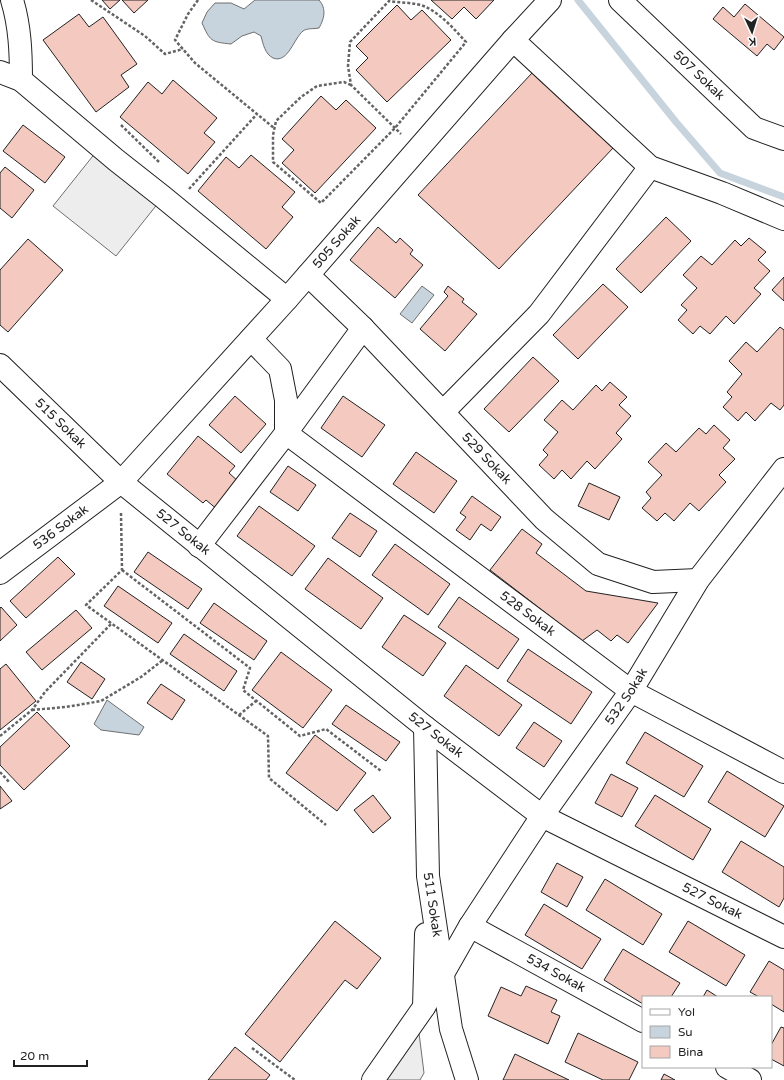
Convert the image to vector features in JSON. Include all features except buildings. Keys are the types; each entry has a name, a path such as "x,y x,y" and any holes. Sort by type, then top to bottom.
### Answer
{"street":[{"path":"12,0 17,16 21,58 21,80"},
{"name":"507 Sokak","path":"620,0 754,128 784,140"},
{"name":"505 Sokak","path":"121,482 287,299 513,40 548,3"},
{"path":"513,40 650,167 722,193 784,219"},
{"path":"0,72 21,80 116,160 287,299"},
{"path":"443,412 539,314 650,167"},
{"name":"529 Sokak","path":"308,275 363,328 544,519 598,564 653,582 698,580"},
{"path":"199,546 286,433 363,328"},
{"path":"251,339 280,369 286,400 286,433"},
{"name":"515 Sokak","path":"0,365 121,482"},
{"name":"528 Sokak","path":"286,433 631,691 784,772"},
{"name":"532 Sokak","path":"373,1080 424,1007 470,926 542,816 631,691 698,580 784,469"},
{"name":"527 Sokak","path":"121,482 425,727 542,816 784,937"},
{"name":"536 Sokak","path":"0,573 121,482"},
{"name":"511 Sokak","path":"425,727 428,876 451,1029 467,1080"},
{"path":"424,1007 428,876"},
{"name":"534 Sokak","path":"470,926 642,1020"},
{"path":"729,1068 750,1080"}],"path":[{"path":"91,0 145,36 165,54 183,49"},
{"path":"198,0 188,14 175,40 195,63 274,128"},
{"path":"352,85 348,66 350,42 388,1 425,7 449,22 466,42 395,128 322,203 273,162 274,128 276,121 301,97 317,86 344,82 352,85 395,128 417,150"},
{"path":"188,190 257,114"},
{"path":"121,482 122,570 86,605 268,736 269,778 326,825"},
{"path":"122,570 250,668 243,690 300,736 326,729 381,771"},
{"path":"0,736 32,710 45,692 112,623"},
{"path":"32,710 66,707 101,701 141,677 163,660"},
{"path":"239,716 256,701"},
{"path":"0,772 10,783"},
{"path":"252,1048 295,1080"}],"shaded area":[{"path":"100,147 163,197 116,256 53,206"},
{"path":"417,1017 424,1073 420,1080 373,1080"}],"water":[{"path":"255,0 319,0 322,3 324,14 319,28 303,31 287,54 278,59 273,58 268,54 261,36 254,32 242,36 231,44 215,41 209,37 202,23 207,12 215,3 231,3 244,9"},
{"path":"422,286 434,295 412,323 400,314"},
{"path":"107,700 144,727 139,735 101,730 94,724"}],"waterway":[{"path":"578,0 676,122 720,173 784,197"}]}
